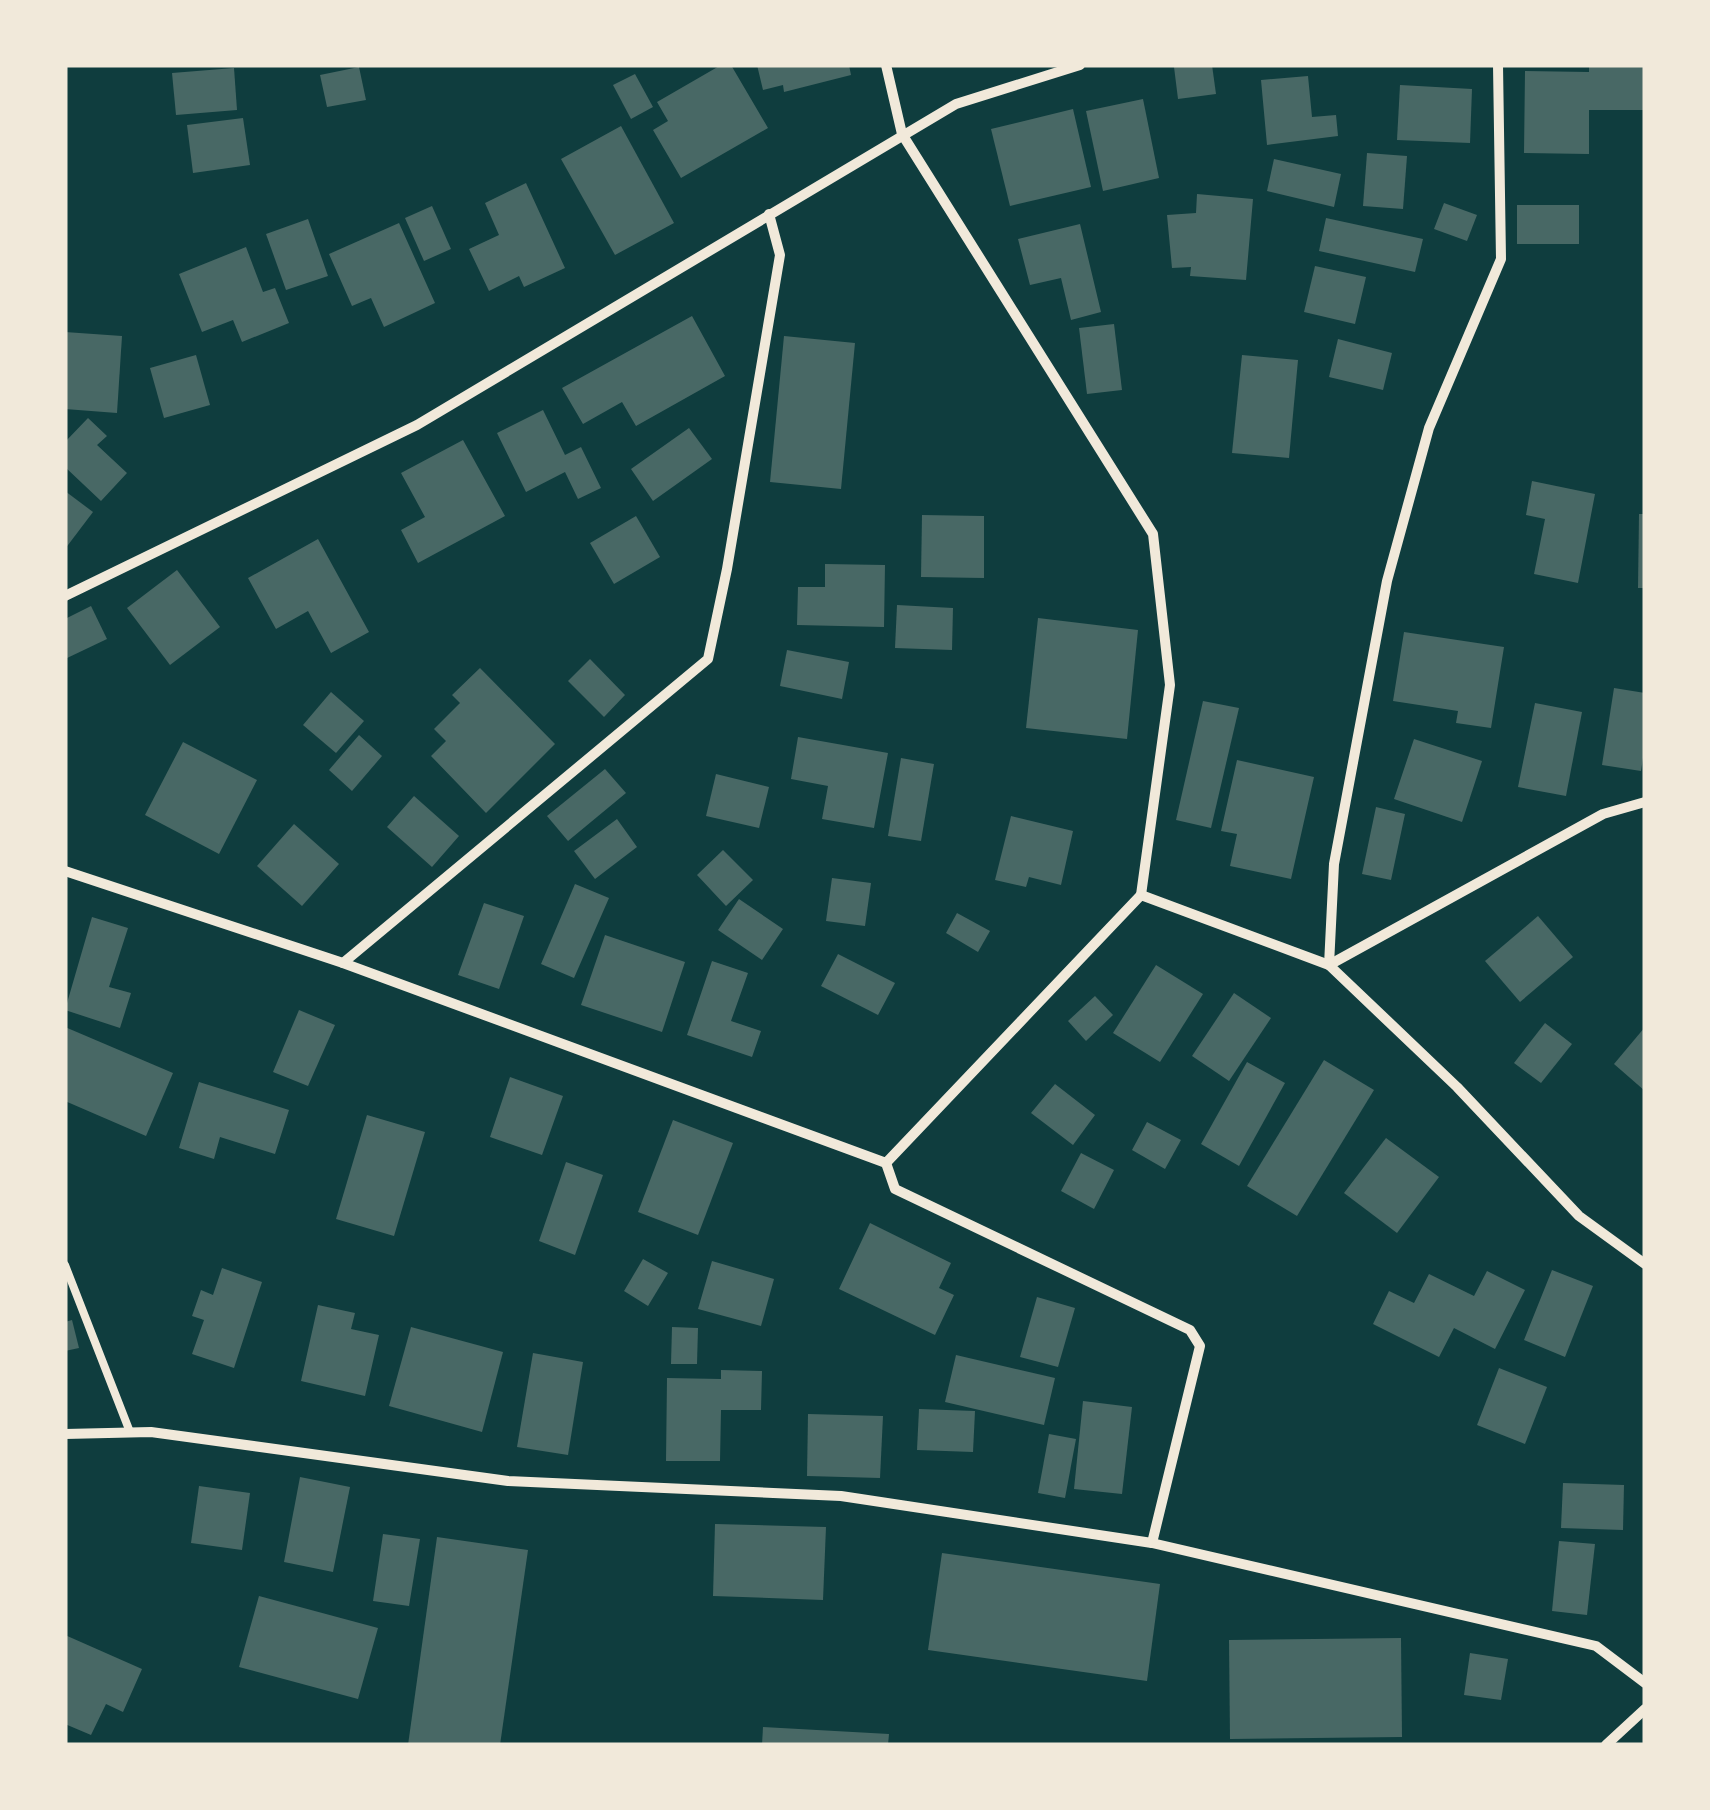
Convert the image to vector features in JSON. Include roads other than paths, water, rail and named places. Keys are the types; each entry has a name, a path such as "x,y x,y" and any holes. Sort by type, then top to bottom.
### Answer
{"street":[{"path":"886,65 902,134 1153,534 1170,686 1141,895 886,1163"},
{"path":"65,596 417,425 956,104 1080,65"},
{"path":"1329,965 1334,864 1387,581 1429,428 1501,259 1498,65"},
{"path":"343,963 708,658 727,569 780,255 769,214"},
{"path":"1329,965 1603,814 1645,802"},
{"path":"65,871 343,963 886,1163"},
{"path":"1141,895 1329,965 1457,1087 1579,1216 1645,1264"},
{"path":"886,1163 894,1189 1190,1330 1200,1346 1152,1543"},
{"path":"65,1434 150,1432 508,1481 841,1496 1152,1543 1596,1646 1645,1683"},
{"path":"1606,1745 1645,1709"}],"lane":[{"path":"65,1265 130,1432"}]}
